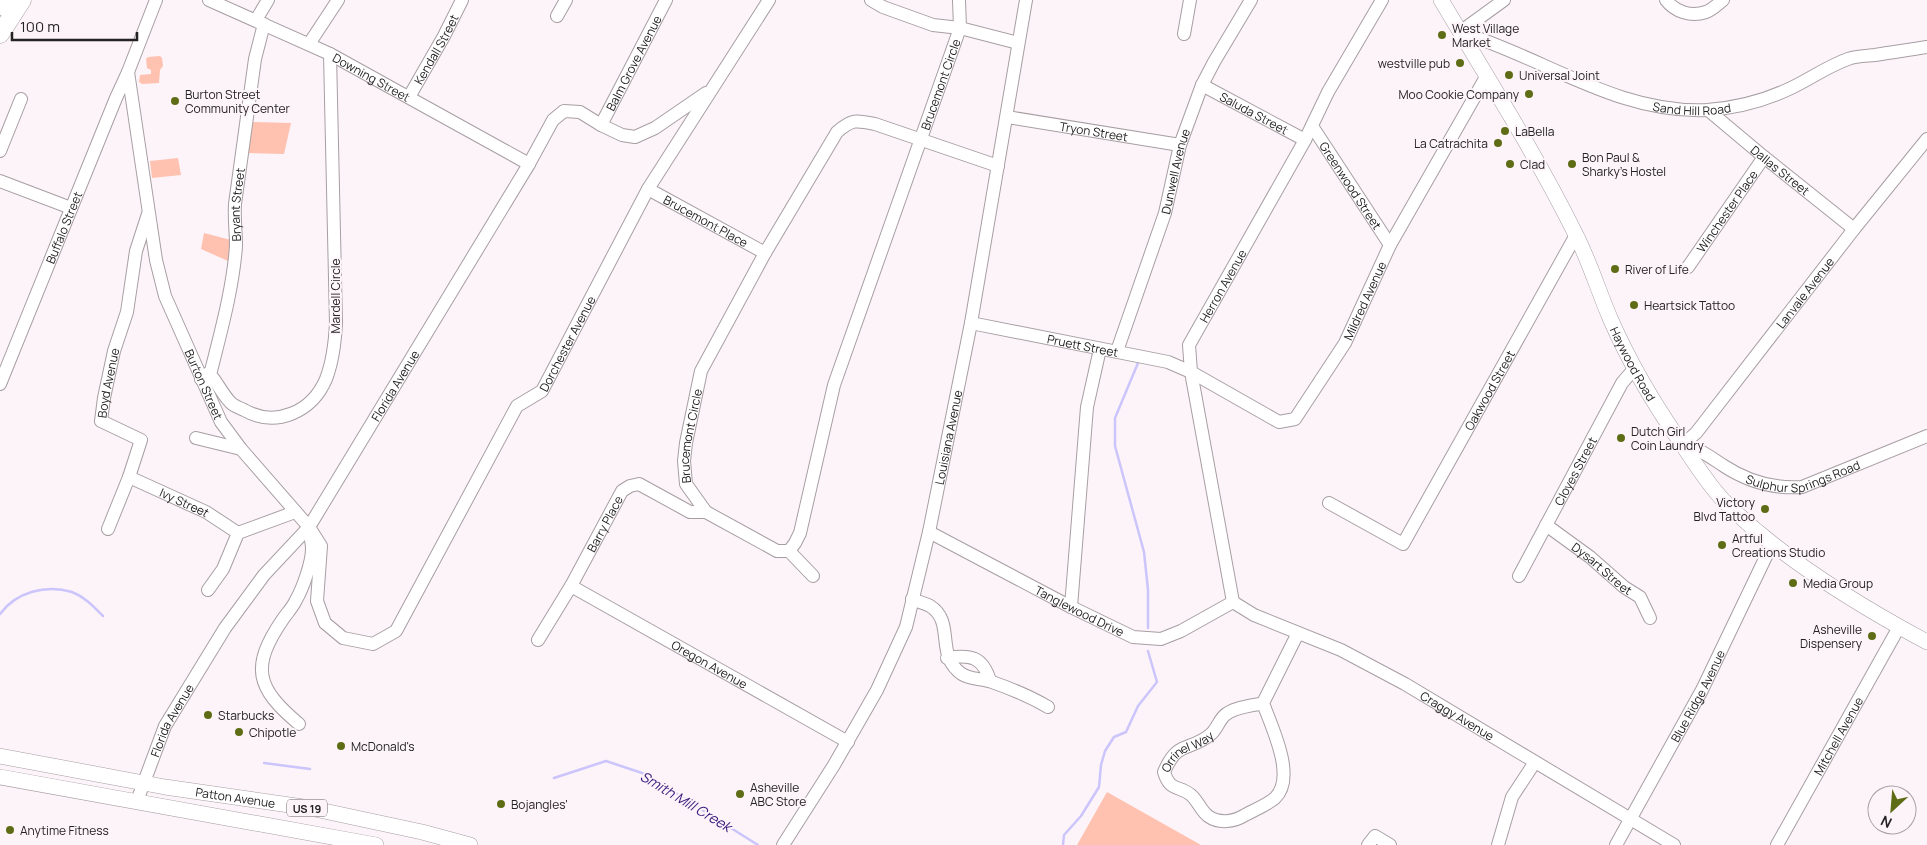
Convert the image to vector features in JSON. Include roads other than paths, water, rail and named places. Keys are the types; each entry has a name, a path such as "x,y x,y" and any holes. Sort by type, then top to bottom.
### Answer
{"highway":[{"path":"0,6 4,0"},
{"path":"0,34 22,0"}],"main road":[{"name":"Haywood Road","path":"1440,0 1533,151 1576,235 1634,369 1656,407 1705,479 1722,499 1772,544 1834,586 1927,642"},
{"name":"Patton Avenue","path":"0,756 165,787 310,808 422,832 470,845"},
{"name":"Patton Avenue","path":"0,776 376,845"}],"street":[{"path":"128,72 156,0"},
{"name":"Downing Street","path":"209,0 330,54 529,164"},
{"name":"Bryant Street","path":"201,379 211,371 231,282 236,244 235,204 254,59 260,22 268,0"},
{"path":"309,44 338,0"},
{"name":"Kendall Street","path":"409,97 462,0"},
{"path":"557,16 566,0"},
{"name":"Balm Grove Avenue","path":"601,126 666,0"},
{"name":"Dorchester Avenue","path":"309,527 321,546 317,601 324,623 343,638 373,644 396,630 517,406 542,391 648,189 769,0"},
{"path":"871,0 883,7 932,25 960,28 1018,43"},
{"path":"959,0 960,28"},
{"name":"Louisiana Avenue","path":"783,845 848,742 877,690 906,627 929,532 971,323 1026,0"},
{"path":"1184,34 1190,0"},
{"name":"Dunwell Avenue","path":"1117,352 1165,213 1180,145 1202,85 1251,0"},
{"name":"Herron Avenue","path":"1233,602 1191,372 1189,345 1312,126 1328,92 1382,0"},
{"path":"1460,32 1504,0"},
{"path":"1666,0 1672,8 1689,14 1707,12 1723,0"},
{"name":"Brucemont Circle","path":"960,28 920,140 834,385 800,533 795,543 789,551 777,551 706,512 686,484 684,461 701,371 765,253 837,132 848,122 860,120 875,124 920,140 998,166"},
{"name":"Sand Hill Road","path":"1460,32 1490,41 1605,92 1623,98 1654,106 1708,110 1773,96 1850,58 1927,47"},
{"name":"Mardell Circle","path":"201,379 213,378 231,403 253,415 269,419 285,417 312,401 325,381 334,356 336,323 330,54"},
{"name":"Buffalo Street","path":"0,384 128,72"},
{"name":"Burton Street","path":"128,72 156,260 165,296 221,422 241,449 309,527"},
{"name":"Mildred Avenue","path":"1191,372 1279,422 1295,419 1345,343 1390,245 1486,77"},
{"name":"Saluda Street","path":"1202,85 1304,140"},
{"name":"Florida Avenue","path":"137,801 165,726 225,628 264,576 309,527 529,164 553,120 564,111 580,112 601,126 622,135 635,137 656,128 713,88"},
{"path":"0,151 21,99"},
{"name":"Dallas Street","path":"1708,110 1854,229"},
{"name":"Tryon Street","path":"1007,117 1180,145"},
{"name":"Greenwood Street","path":"1312,126 1390,245"},
{"name":"Lanvale Avenue","path":"1682,445 1696,433 1854,229 1927,139"},
{"name":"Winchester Place","path":"1688,267 1764,157"},
{"path":"0,181 71,208"},
{"name":"Brucemont Place","path":"648,189 765,253"},
{"name":"Boyd Avenue","path":"108,529 129,477 141,440 101,420 114,351 127,312 136,251 150,210"},
{"name":"Oakwood Street","path":"1329,503 1403,544 1576,235"},
{"name":"Pruett Street","path":"971,323 1168,362 1191,372"},
{"path":"1071,607 1087,407 1100,349"},
{"name":"Cloyes Street","path":"1519,576 1622,383 1634,369"},
{"name":"Sulphur Springs Road","path":"1682,445 1696,448 1726,468 1766,485 1785,488 1802,487 1927,436"},
{"path":"196,438 241,449"},
{"name":"Ivy Street","path":"129,477 206,512 238,533"},
{"name":"Barry Place","path":"538,640 571,586 622,491 630,486 639,484 690,512 706,512"},
{"path":"208,590 223,569 238,533 295,512"},
{"name":"Dysart Street","path":"1546,524 1590,556 1624,587 1640,597 1650,618"},
{"path":"299,724 279,708 268,693 263,677 262,658 269,642 296,600 306,576 312,550 309,527"},
{"name":"Tanglewood Drive","path":"929,532 1133,638 1161,639 1181,631 1233,602"},
{"name":"Blue Ridge Avenue","path":"1616,845 1702,690 1772,544"},
{"path":"789,551 813,576"},
{"name":"Oregon Avenue","path":"571,586 848,742"},
{"path":"912,600 930,606 942,618 947,658 958,671 974,679 990,681 1017,691 1048,707"},
{"name":"Craggy Avenue","path":"1233,602 1254,615 1341,650 1397,680 1674,845"},
{"name":"Mitchell Avenue","path":"1777,845 1899,626"},
{"path":"1263,703 1298,633"},
{"path":"947,658 962,655 971,657 981,663 990,681"},
{"name":"Orrinel Way","path":"1263,703 1283,757 1283,782 1276,797 1235,821 1219,821 1208,816 1191,795 1173,788 1166,780 1164,772 1172,755 1211,734 1225,715 1263,703"},
{"path":"1498,845 1512,797 1536,762"},
{"path":"1372,841 1390,845"}],"waterway":[{"path":"1138,363 1115,418 1115,446 1144,552 1148,590 1148,628"},
{"name":"Smith Mill Creek","path":"0,614 14,600 23,595 52,589 77,594 103,616"},
{"path":"1063,845 1064,835 1081,816 1099,787 1101,765 1105,751 1114,737 1126,732 1138,706 1157,682 1148,651"},
{"name":"Smith Mill Creek","path":"554,778 606,761 645,774 758,845"},
{"name":"Smith Mill Creek","path":"264,763 310,769"}],"place":[{"name":"West Village Market","path":"1442,35"},
{"name":"westville pub","path":"1460,63"},
{"name":"Universal Joint","path":"1509,75"},
{"name":"Moo Cookie Company","path":"1529,94"},
{"name":"Burton Street Community Center","path":"175,101"},
{"name":"LaBella","path":"1505,131"},
{"name":"La Catrachita","path":"1498,143"},
{"name":"Clad","path":"1510,164"},
{"name":"Bon Paul & Sharky's Hostel","path":"1572,164"},
{"name":"River of Life","path":"1615,269"},
{"name":"Heartsick Tattoo","path":"1634,305"},
{"name":"Dutch Girl Coin Laundry","path":"1621,438"},
{"name":"Victory Blvd Tattoo","path":"1765,509"},
{"name":"Artful Creations Studio","path":"1722,545"},
{"name":"Media Group","path":"1793,583"},
{"name":"Asheville Dispensery","path":"1872,636"},
{"name":"Starbucks","path":"208,715"},
{"name":"Chipotle","path":"239,732"},
{"name":"McDonald's","path":"341,746"},
{"name":"Asheville ABC Store","path":"740,794"},
{"name":"Bojangles'","path":"501,804"},
{"name":"Anytime Fitness","path":"10,830"}]}
